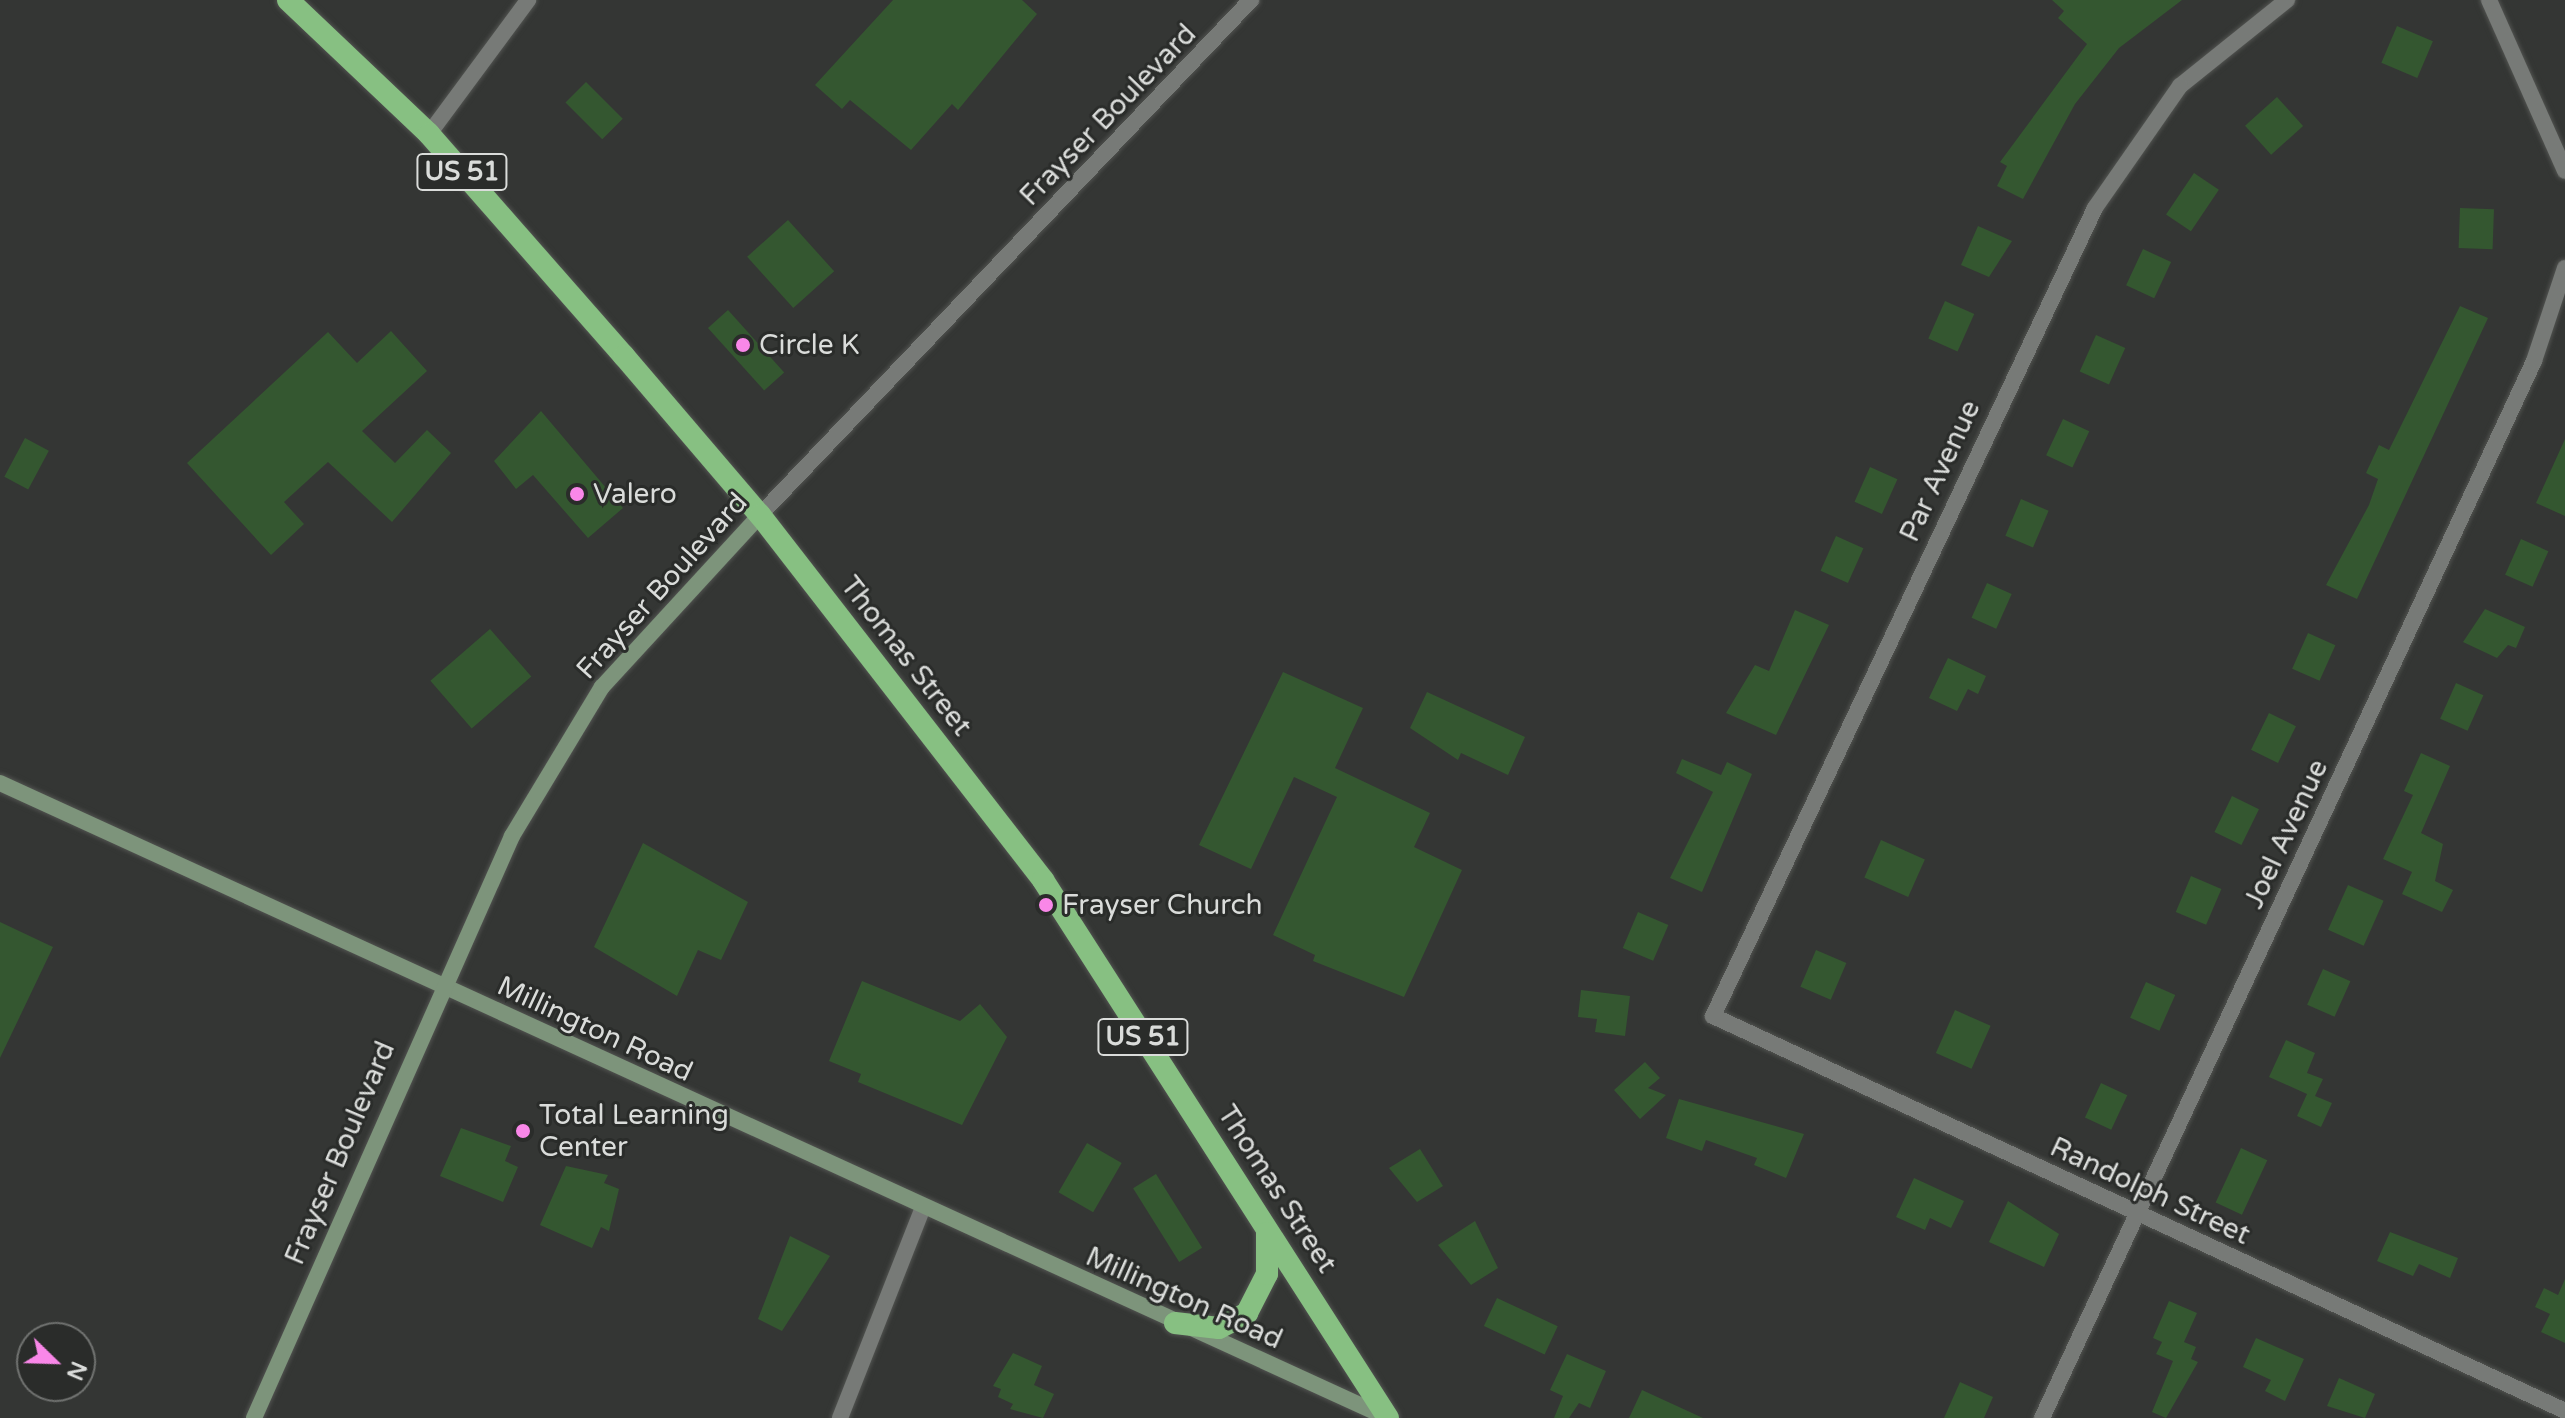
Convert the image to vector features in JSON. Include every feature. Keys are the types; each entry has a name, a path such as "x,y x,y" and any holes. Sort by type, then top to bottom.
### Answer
{"highway":[{"name":"Thomas Street","path":"288,0 429,134 760,515 1043,880 1388,1418"},
{"path":"1175,1323 1219,1328 1247,1313 1267,1274 1266,1228"}],"main road":[{"name":"Frayser Boulevard","path":"254,1418 441,985 512,836 602,687 760,515"},
{"name":"Millington Road","path":"0,783 922,1210 1388,1418"}],"street":[{"path":"429,134 528,0"},
{"name":"Frayser Boulevard","path":"760,515 1251,0"},
{"name":"Par Avenue","path":"1713,1016 2095,208 2180,86 2287,0"},
{"path":"2489,0 2565,171"},
{"name":"Joel Avenue","path":"2042,1418 2534,361 2565,268"},
{"name":"Randolph Street","path":"1713,1016 2565,1411"},
{"path":"840,1418 922,1210"}],"building":[{"path":"893,0 1022,0 1037,14 958,110 952,104 911,150 850,100 842,109 815,85"},
{"path":"2052,0 2182,0 2119,48 2075,104 2023,199 1997,186 2007,166 2000,162 2087,44 2058,18 2064,11"},
{"path":"2397,26 2433,41 2417,78 2381,63"},
{"path":"586,82 623,119 602,139 565,103"},
{"path":"2277,97 2303,126 2271,155 2245,126"},
{"path":"2194,173 2219,190 2191,231 2166,214"},
{"path":"2460,208 2494,209 2493,249 2459,248"},
{"path":"788,220 834,271 793,308 747,257"},
{"path":"1978,226 2012,241 1989,277 1961,265"},
{"path":"2143,249 2171,262 2154,298 2126,285"},
{"path":"1945,301 1974,314 1958,351 1928,338"},
{"path":"2460,306 2488,318 2357,599 2326,585 2369,505 2378,479 2366,473 2379,445 2389,450"},
{"path":"728,310 784,372 764,390 708,328"},
{"path":"391,331 427,371 362,431 395,463 427,430 451,453 392,522 328,462 284,502 304,524 271,555 187,463 328,332 357,363"},
{"path":"2096,335 2125,348 2109,385 2080,372"},
{"path":"541,411 623,508 588,538 533,475 516,489 494,461"},
{"path":"2063,419 2089,431 2072,468 2046,455"},
{"path":"25,438 49,451 28,490 4,477"},
{"path":"2565,439 2565,516 2536,503"},
{"path":"1870,467 1897,479 1882,514 1855,502"},
{"path":"2021,499 2049,511 2033,548 2005,536"},
{"path":"1836,536 1863,548 1848,583 1821,571"},
{"path":"2521,539 2548,551 2533,587 2505,575"},
{"path":"1987,583 2012,594 1996,629 1972,618"},
{"path":"2485,609 2525,627 2516,648 2508,645 2497,658 2463,642"},
{"path":"1795,610 1829,625 1776,735 1726,713 1755,665 1769,671"},
{"path":"490,629 531,677 472,728 430,681"},
{"path":"2308,633 2335,645 2320,681 2292,669"},
{"path":"1948,658 1986,676 1978,694 1968,689 1957,711 1929,698"},
{"path":"1283,672 1363,708 1335,768 1430,813 1414,847 1462,870 1404,997 1313,961 1315,955 1273,935 1337,797 1294,777 1251,869 1199,845"},
{"path":"2456,683 2483,695 2468,731 2440,719"},
{"path":"1427,692 1525,737 1508,775 1461,753 1458,760 1410,728"},
{"path":"2269,713 2296,726 2278,763 2251,750"},
{"path":"2421,753 2450,766 2421,833 2443,844 2435,881 2453,890 2442,912 2402,894 2412,872 2383,859 2413,795 2404,791"},
{"path":"1682,759 1721,775 1727,762 1752,774 1702,892 1670,878 1713,792 1676,773"},
{"path":"2232,796 2259,809 2241,845 2214,832"},
{"path":"1881,840 1925,860 1908,897 1864,877"},
{"path":"643,843 748,902 721,960 698,950 677,996 594,947"},
{"path":"2191,876 2221,889 2206,925 2176,912"},
{"path":"2348,885 2384,901 2364,946 2328,930"},
{"path":"1638,912 1668,925 1653,961 1623,948"},
{"path":"0,922 53,947 0,1058"},
{"path":"1816,950 1846,963 1831,1000 1800,987"},
{"path":"2323,969 2350,981 2335,1017 2307,1005"},
{"path":"862,981 960,1021 980,1004 1007,1037 962,1125 858,1082 861,1074 829,1061"},
{"path":"2146,982 2175,995 2159,1031 2130,1018"},
{"path":"1581,990 1630,996 1625,1036 1595,1032 1597,1019 1578,1017"},
{"path":"1955,1010 1991,1026 1972,1069 1936,1053"},
{"path":"2286,1040 2315,1053 2307,1073 2323,1079 2315,1096 2332,1103 2321,1127 2297,1116 2307,1094 2269,1077"},
{"path":"1645,1062 1660,1078 1648,1088 1666,1095 1640,1119 1614,1090"},
{"path":"2101,1083 2127,1095 2111,1130 2085,1117"},
{"path":"1679,1099 1804,1134 1786,1178 1754,1165 1757,1158 1706,1140 1702,1151 1666,1138"},
{"path":"461,1128 511,1146 505,1161 518,1167 503,1202 440,1176"},
{"path":"1087,1143 1122,1163 1093,1212 1058,1192"},
{"path":"2241,1148 2267,1160 2242,1215 2216,1202"},
{"path":"1420,1149 1443,1186 1417,1202 1389,1168"},
{"path":"566,1166 608,1175 604,1183 619,1189 609,1231 601,1227 592,1248 540,1225"},
{"path":"1156,1174 1202,1248 1179,1262 1133,1188"},
{"path":"1914,1178 1964,1201 1951,1228 1930,1218 1925,1230 1896,1217"},
{"path":"2008,1201 2059,1234 2044,1267 1989,1242"},
{"path":"1475,1221 1498,1268 1471,1285 1438,1245"},
{"path":"2390,1232 2458,1258 2450,1278 2419,1264 2413,1276 2377,1261"},
{"path":"790,1236 830,1256 782,1331 758,1319"},
{"path":"2565,1279 2565,1343 2541,1332 2550,1314 2535,1307 2544,1288 2558,1295"},
{"path":"1497,1298 1558,1326 1545,1354 1484,1326"},
{"path":"2169,1301 2197,1313 2184,1342 2196,1347 2191,1359 2198,1362 2166,1418 2152,1412 2173,1361 2156,1354 2162,1342 2153,1338"},
{"path":"2256,1338 2304,1359 2285,1401 2265,1391 2271,1380 2243,1367"},
{"path":"1013,1353 1042,1366 1034,1385 1054,1394 1043,1418 1010,1409 1013,1404 998,1397 1001,1389 993,1386"},
{"path":"1567,1354 1606,1371 1590,1408 1579,1403 1569,1418 1554,1418 1563,1396 1550,1390"},
{"path":"2339,1378 2375,1394 2365,1418 2327,1406"},
{"path":"1960,1382 1993,1397 1984,1418 1944,1418"},
{"path":"1642,1390 1703,1418 1629,1418"}],"place":[{"name":"Circle K","path":"743,345"},
{"name":"Valero","path":"577,494"},
{"name":"Frayser Church","path":"1046,905"},
{"name":"Total Learning Center","path":"523,1131"}]}
